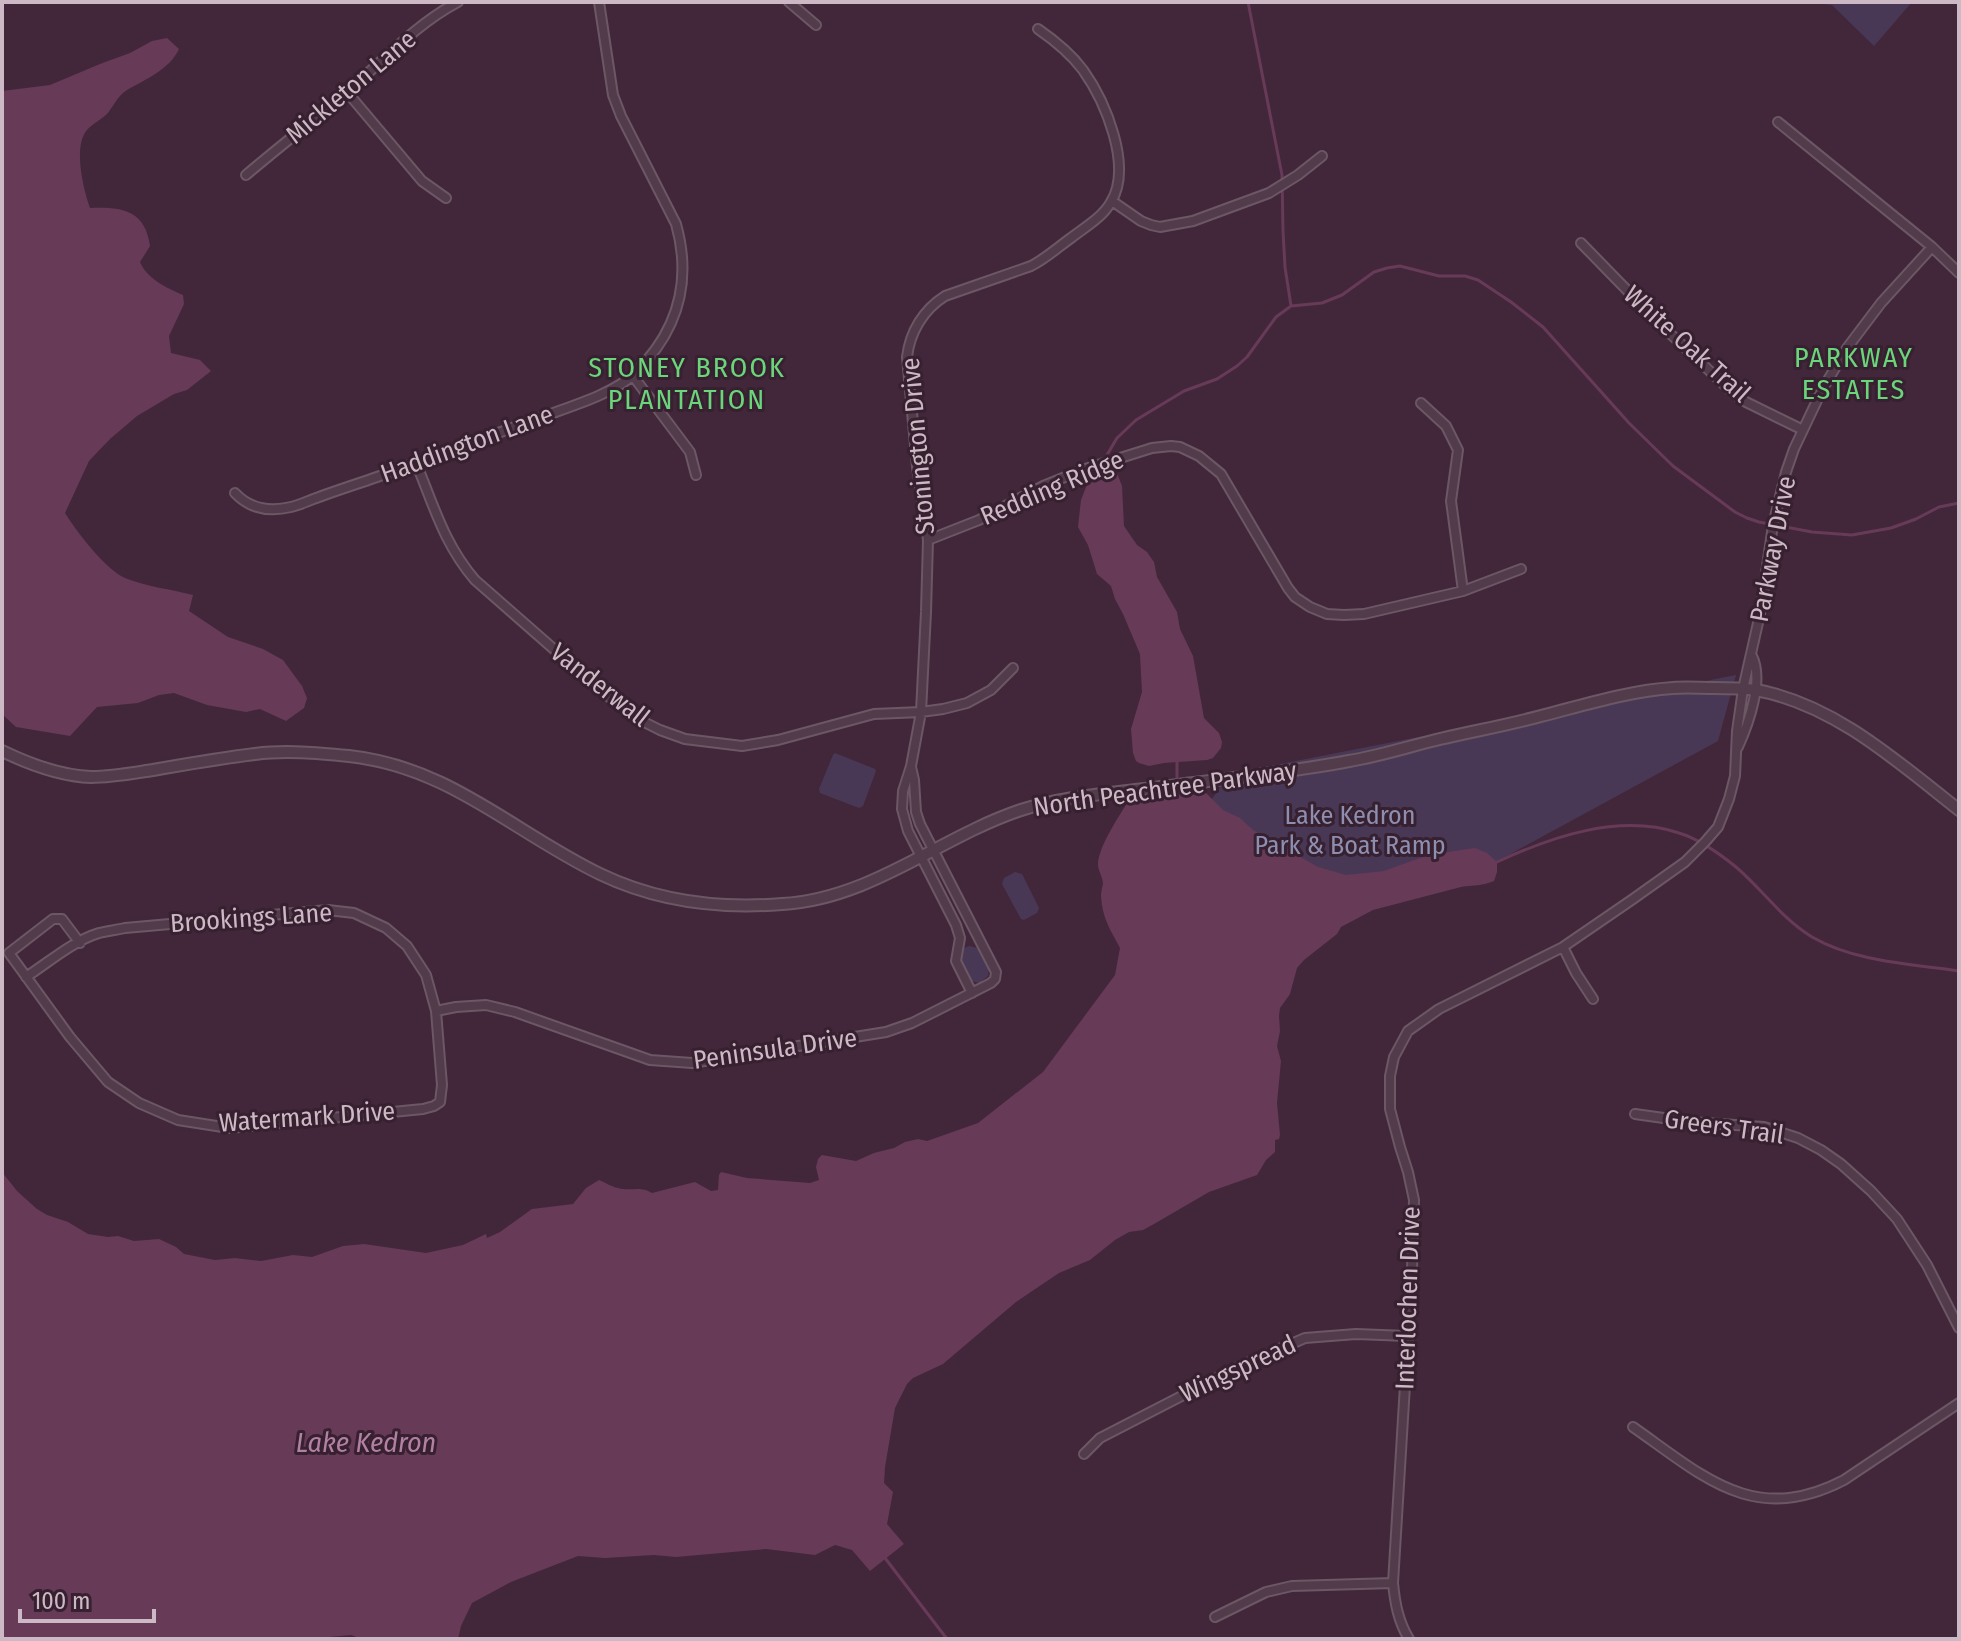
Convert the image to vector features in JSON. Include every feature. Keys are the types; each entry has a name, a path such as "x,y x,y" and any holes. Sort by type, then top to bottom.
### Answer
{"street":[{"name":"Mickleton Lane","path":"246,175 424,24 458,2"},
{"name":"Haddington Lane","path":"235,493 252,506 264,509 290,507 416,463 619,385 633,376 654,352 673,321 679,303 684,275 682,253 676,224 613,95 599,2"},
{"path":"789,2 816,25"},
{"path":"1038,29 1057,43 1082,69 1096,92 1115,139 1120,163 1112,201 1142,222 1160,227 1193,221 1249,202 1277,188 1322,156"},
{"path":"347,92 422,181 446,198"},
{"path":"1778,122 1932,247 1959,273"},
{"name":"Stonington Drive","path":"920,857 902,809 903,791 921,712 928,540 917,467 907,357 910,341 934,303 945,296 1042,261 1092,224 1112,201"},
{"name":"White Oak Trail","path":"1581,243 1734,394 1803,430"},
{"name":"Parkway Drive","path":"1743,689 1760,614 1773,525 1786,472 1803,430 1847,348 1881,303 1932,247"},
{"path":"633,376 690,452 696,475"},
{"path":"1421,403 1446,426 1458,450 1451,501 1463,591"},
{"name":"Redding Ridge","path":"928,540 979,520 1043,486 1100,464 1152,448 1180,447 1199,456 1221,474 1288,588 1295,597 1327,614 1364,614 1463,591 1521,569"},
{"name":"Vanderwall","path":"416,463 444,533 459,562 475,580 605,694 640,720 685,739 742,746 778,740 874,714 921,712 967,703 991,690 1013,668"},
{"name":"Parkway Drive","path":"1752,656 1757,666 1755,690"},
{"name":"North Peachtree Parkway","path":"2,751 25,763 91,777 260,753 312,753 381,760 446,784 606,877 656,895 696,903 782,904 807,901 862,886 993,819 1051,802 1112,792 1237,779 1355,760 1633,693 1679,687 1755,690 1797,701 1839,722 1959,810"},
{"name":"Interlochen Drive","path":"1409,1639 1395,1606 1393,1583 1414,1200 1390,1109 1390,1076 1394,1057 1408,1031 1439,1009 1563,947 1685,862 1702,846 1718,827 1729,799 1735,776 1743,689"},
{"name":"Interlochen Drive","path":"1737,749 1755,690"},
{"name":"Stonington Drive","path":"911,766 916,812 935,849"},
{"name":"Peninsula Drive","path":"436,1011 486,1005 515,1012 650,1060 692,1063 886,1032 912,1023 995,979 996,972 935,849"},
{"path":"920,857 956,925 960,938 956,961 972,993"},
{"name":"Brookings Lane","path":"26,977 98,934 132,927 328,910 354,913 386,928 407,946 426,975 436,1011"},
{"name":"Watermark Drive","path":"80,943 62,919 53,919 9,953 70,1037 108,1082 139,1103 178,1120 229,1128 434,1106 440,1102 442,1094 436,1011"},
{"path":"958,934 973,927"},
{"path":"1563,947 1593,999"},
{"name":"Greers Trail","path":"1635,1114 1764,1127 1798,1138 1828,1154 1871,1191 1897,1219 1927,1265 1959,1328"},
{"name":"Wingspread","path":"1084,1454 1100,1438 1294,1341 1356,1334 1407,1336"},
{"path":"1633,1427 1704,1477 1728,1489 1753,1496 1793,1497 1819,1491 1844,1480 1959,1403"},
{"path":"1215,1617 1266,1592 1283,1588 1393,1583"}],"green space":[{"path":"1808,2 1912,2 1874,46 1832,5"},
{"name":"Lake Kedron Park & Boat Ramp","path":"1736,675 1718,741 1481,870 1355,912 1203,812 1229,774"},
{"path":"835,753 876,771 863,806 859,808 820,793"},
{"path":"1015,872 1022,874 1039,908 1037,913 1024,920 1002,884 1004,878"},
{"path":"969,946 977,948 989,967 988,976 979,983 968,980 959,964 962,949"}],"water":[{"path":"167,38 179,49 175,56 156,73 124,92 107,114 87,130 81,146 81,168 90,208 122,210 137,218 143,225 150,246 140,262 143,268 158,282 183,295 184,304 169,336 171,353 200,360 211,371 187,390 174,394 137,416 110,439 89,461 65,513 109,567 125,578 142,584 193,595 189,611 228,637 263,649 283,660 307,698 304,708 286,721 260,709 246,712 207,705 174,693 138,703 97,707 70,736 16,727 2,714 2,91 50,85 152,41"},
{"path":"1108,467 1117,473 1122,486 1124,526 1154,562 1157,577 1177,612 1180,629 1193,656 1204,718 1219,733 1222,742 1213,758 1149,766 1136,761 1133,753 1131,729 1142,692 1140,654 1111,586 1097,574 1088,545 1078,527 1081,500 1088,482 1101,469"},
{"name":"Lake Kedron","path":"1190,787 1204,791 1223,810 1240,818 1253,830 1318,867 1346,875 1384,871 1428,855 1475,848 1497,862 1497,872 1490,883 1461,887 1373,910 1341,927 1297,968 1290,994 1280,1008 1279,1016 1277,1046 1281,1061 1277,1103 1280,1135 1275,1140 1275,1152 1257,1175 1209,1192 1143,1230 1129,1232 1115,1240 1090,1260 1059,1273 1016,1302 943,1364 907,1384 895,1408 884,1483 893,1492 887,1524 904,1544 870,1571 852,1550 835,1545 815,1555 766,1549 676,1557 578,1556 511,1582 472,1603 458,1639 362,1639 351,1635 308,1639 2,1639 2,1172 37,1209 88,1234 118,1236 134,1241 159,1239 184,1254 215,1260 235,1258 261,1261 293,1255 312,1257 343,1246 364,1244 426,1253 463,1245 486,1234 487,1238 500,1232 532,1209 573,1204 586,1188 599,1180 623,1189 643,1189 652,1193 695,1182 711,1191 718,1190 721,1172 747,1178 810,1183 819,1180 816,1167 822,1155 856,1161 905,1142 918,1139 927,1141 978,1123 1043,1072 1115,975 1120,948 1103,911 1103,882 1098,866 1109,834 1127,803"}],"waterway":[{"path":"1248,2 1282,175 1285,267 1291,306"},
{"path":"1104,460 1117,438 1136,420 1184,391 1217,379 1237,366 1276,317 1291,306 1322,303 1342,295 1374,272 1400,266 1439,276 1465,276 1478,280 1511,302 1543,327 1629,423 1673,466 1747,518 1812,532 1852,535 1891,528 1939,507 1959,503"},
{"path":"1177,762 1177,777"},
{"path":"1497,862 1540,844 1586,831 1609,827 1656,827 1687,836 1716,852 1746,876 1791,922 1812,937 1865,957 1959,971"},
{"path":"885,1558 947,1639"}],"district":[{"name":"PARKWAY ESTATES","path":"1854,373"},
{"name":"STONEY BROOK PLANTATION","path":"687,383"}]}
